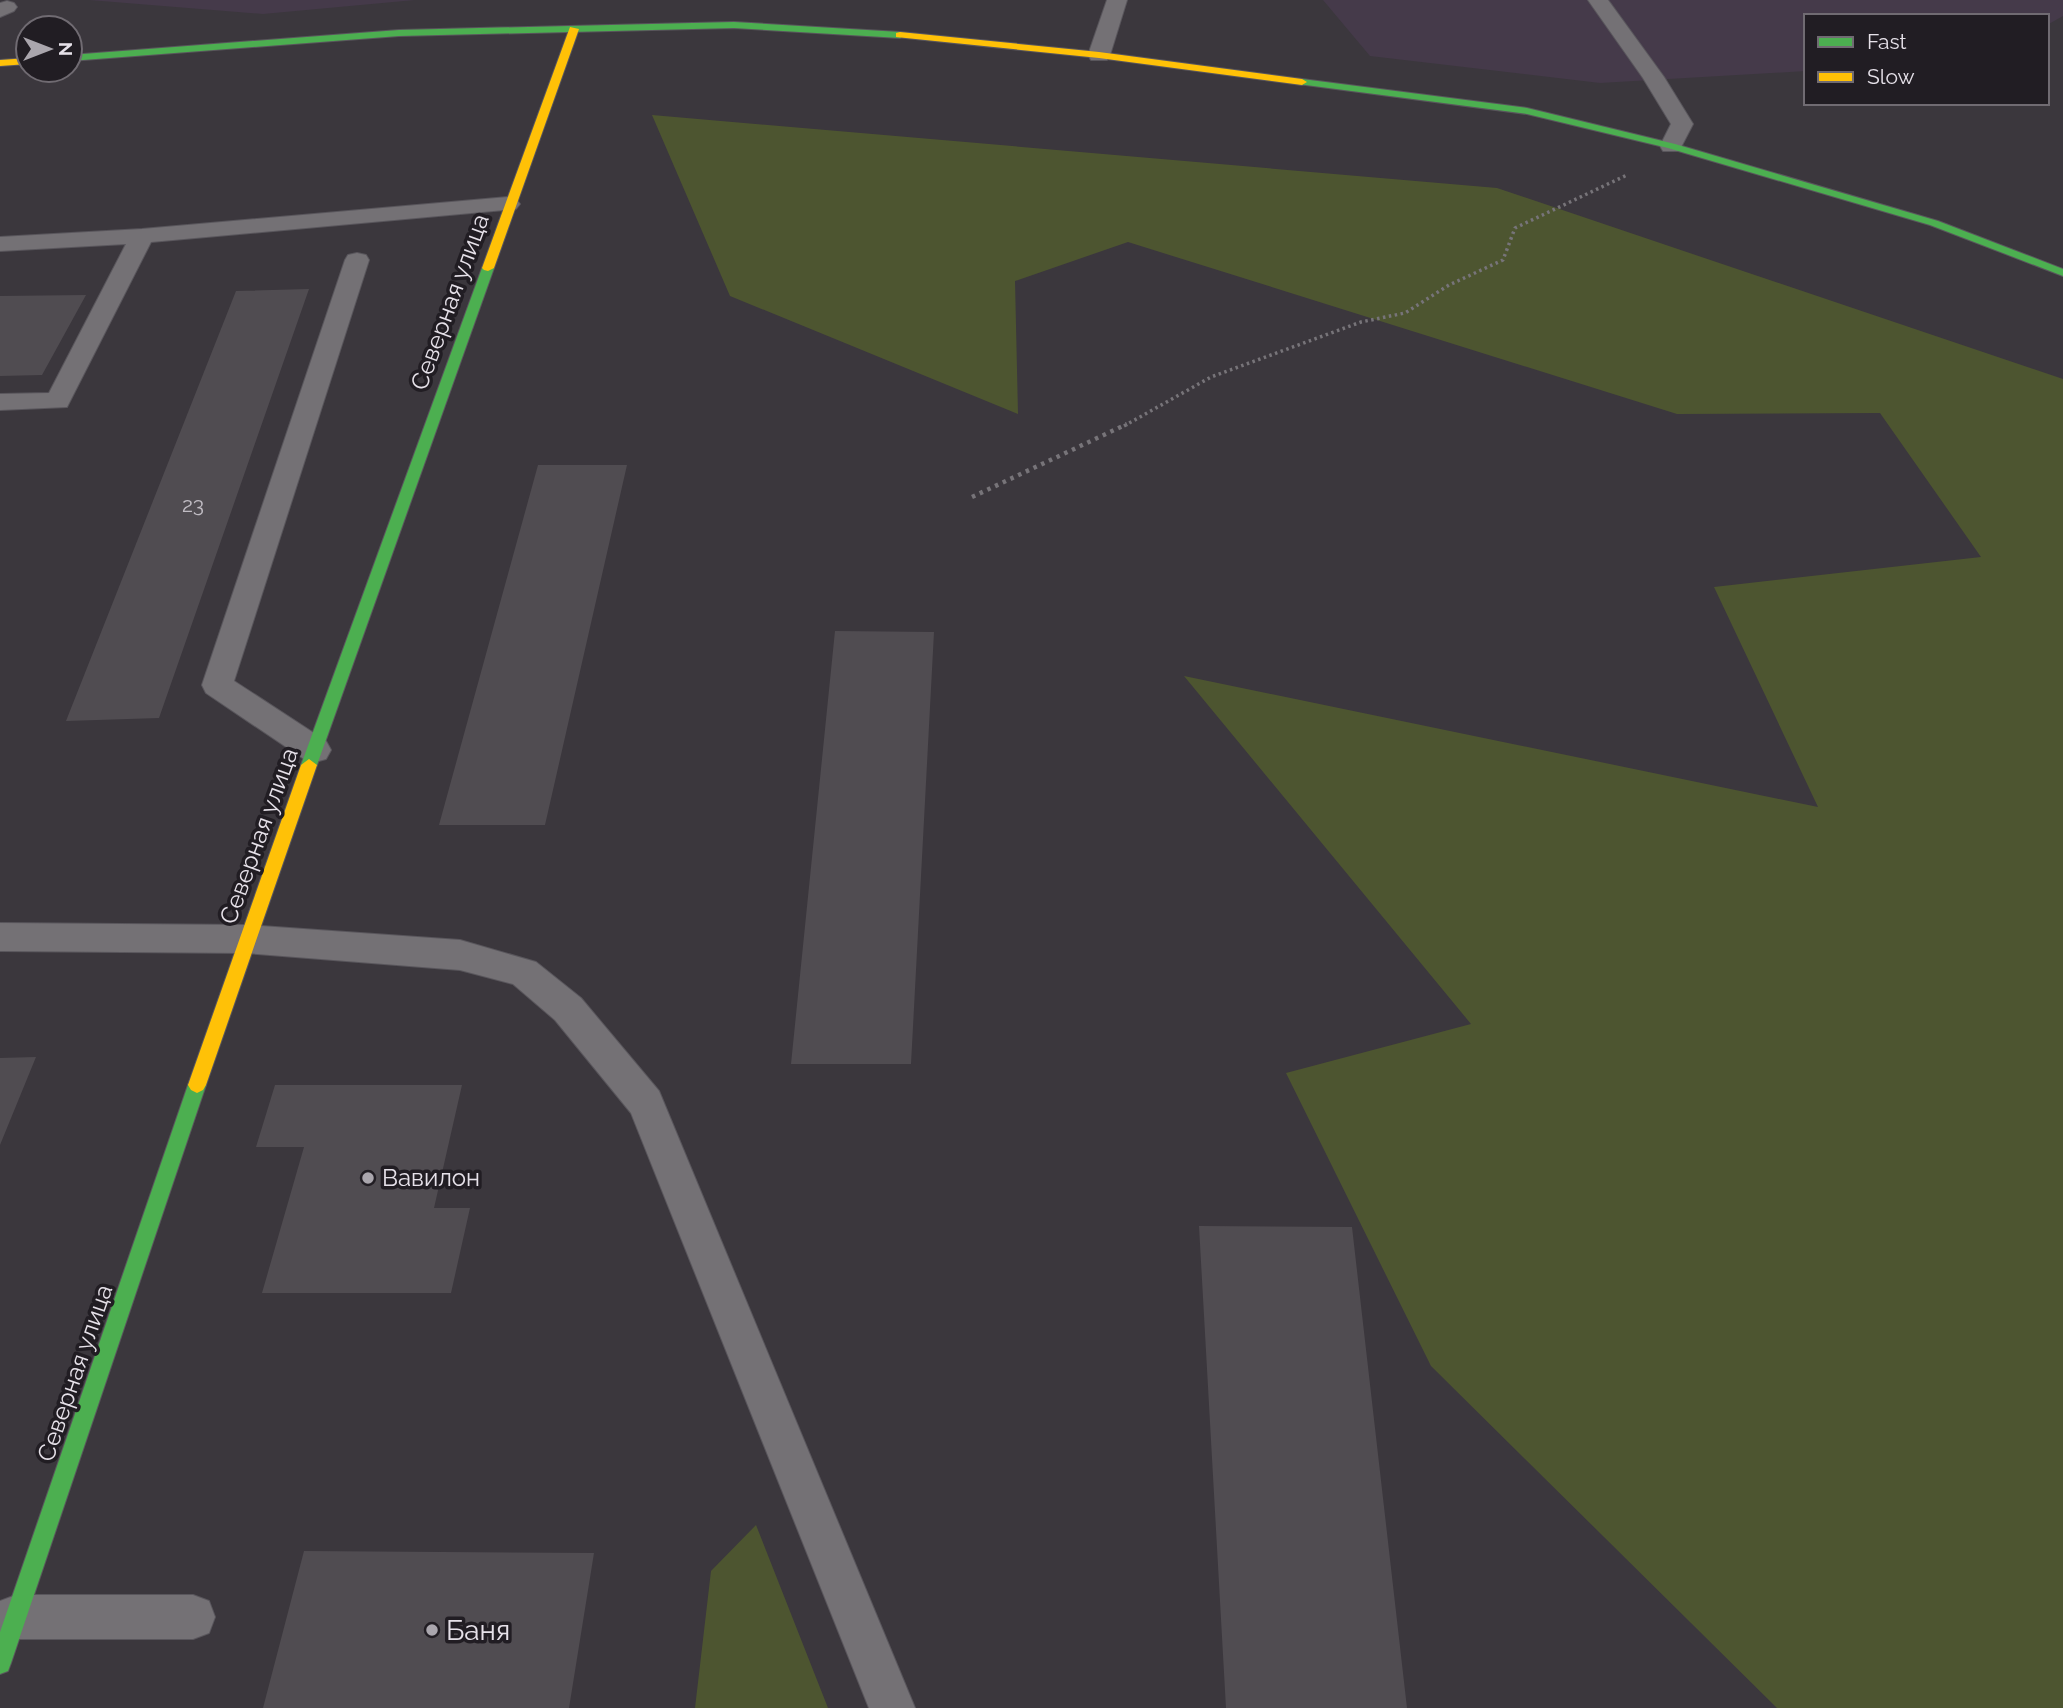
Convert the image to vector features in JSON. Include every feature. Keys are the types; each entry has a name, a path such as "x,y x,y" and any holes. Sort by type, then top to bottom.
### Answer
{"street":[{"path":"84,57 399,33 734,25 869,32 1099,55 1527,111 1671,146 1934,223 2063,273"},
{"name":"Северная улица","path":"0,1663 246,940 573,29"}],"lane":[{"path":"1099,55 1117,0"},
{"path":"1598,0 1653,77 1682,124 1671,146"},
{"path":"0,244 142,236 508,204"},
{"path":"0,402 58,401 142,236"},
{"path":"315,750 217,685 357,260"},
{"path":"0,937 246,940 460,955 524,972 568,1009 646,1103 892,1708"},
{"path":"16,1617 192,1617"}],"path":[{"path":"972,497 1120,428 1211,377 1349,326 1405,313 1449,285 1503,260 1514,228 1639,170 1671,146"}],"shaded area":[{"path":"89,0 415,0 263,14"},
{"path":"1323,0 2063,0 2063,16 2049,24 2049,14 1804,14 1804,71 1600,83 1370,56"}],"green space":[{"path":"652,115 1497,188 2063,379 2063,1708 1777,1708 1431,1366 1286,1073 1471,1024 1184,676 1818,807 1714,587 1981,557 1880,413 1677,414 1128,242 1015,281 1018,414 730,296"},
{"path":"756,1525 828,1708 695,1708 711,1571"}],"building":[{"path":"309,289 159,718 66,721 236,291"},
{"path":"86,295 42,375 0,376 0,296"},
{"path":"538,465 627,465 545,825 439,825"},
{"path":"835,631 934,632 911,1064 791,1064"},
{"path":"36,1057 0,1145 0,1058"},
{"name":"Вавилон","path":"275,1085 462,1085 434,1208 470,1208 451,1293 262,1293 304,1147 256,1147"},
{"path":"1199,1226 1352,1227 1407,1708 1226,1708"},
{"name":"Баня","path":"304,1551 594,1553 569,1708 263,1708"}],"traffic: fast":[{"path":"84,57 399,33 734,25 900,35"},
{"path":"1302,82 1527,111 1671,146 1934,223 2063,273"},
{"path":"309,765 488,268"},
{"path":"0,1663 197,1085"}],"traffic: slow":[{"path":"488,268 574,29"},
{"path":"900,35 1099,55 1302,82"},
{"path":"0,63 14,62"},
{"path":"197,1085 309,765"}],"place":[{"name":"Вавилон","path":"368,1178"},
{"name":"Баня","path":"432,1630"}]}
